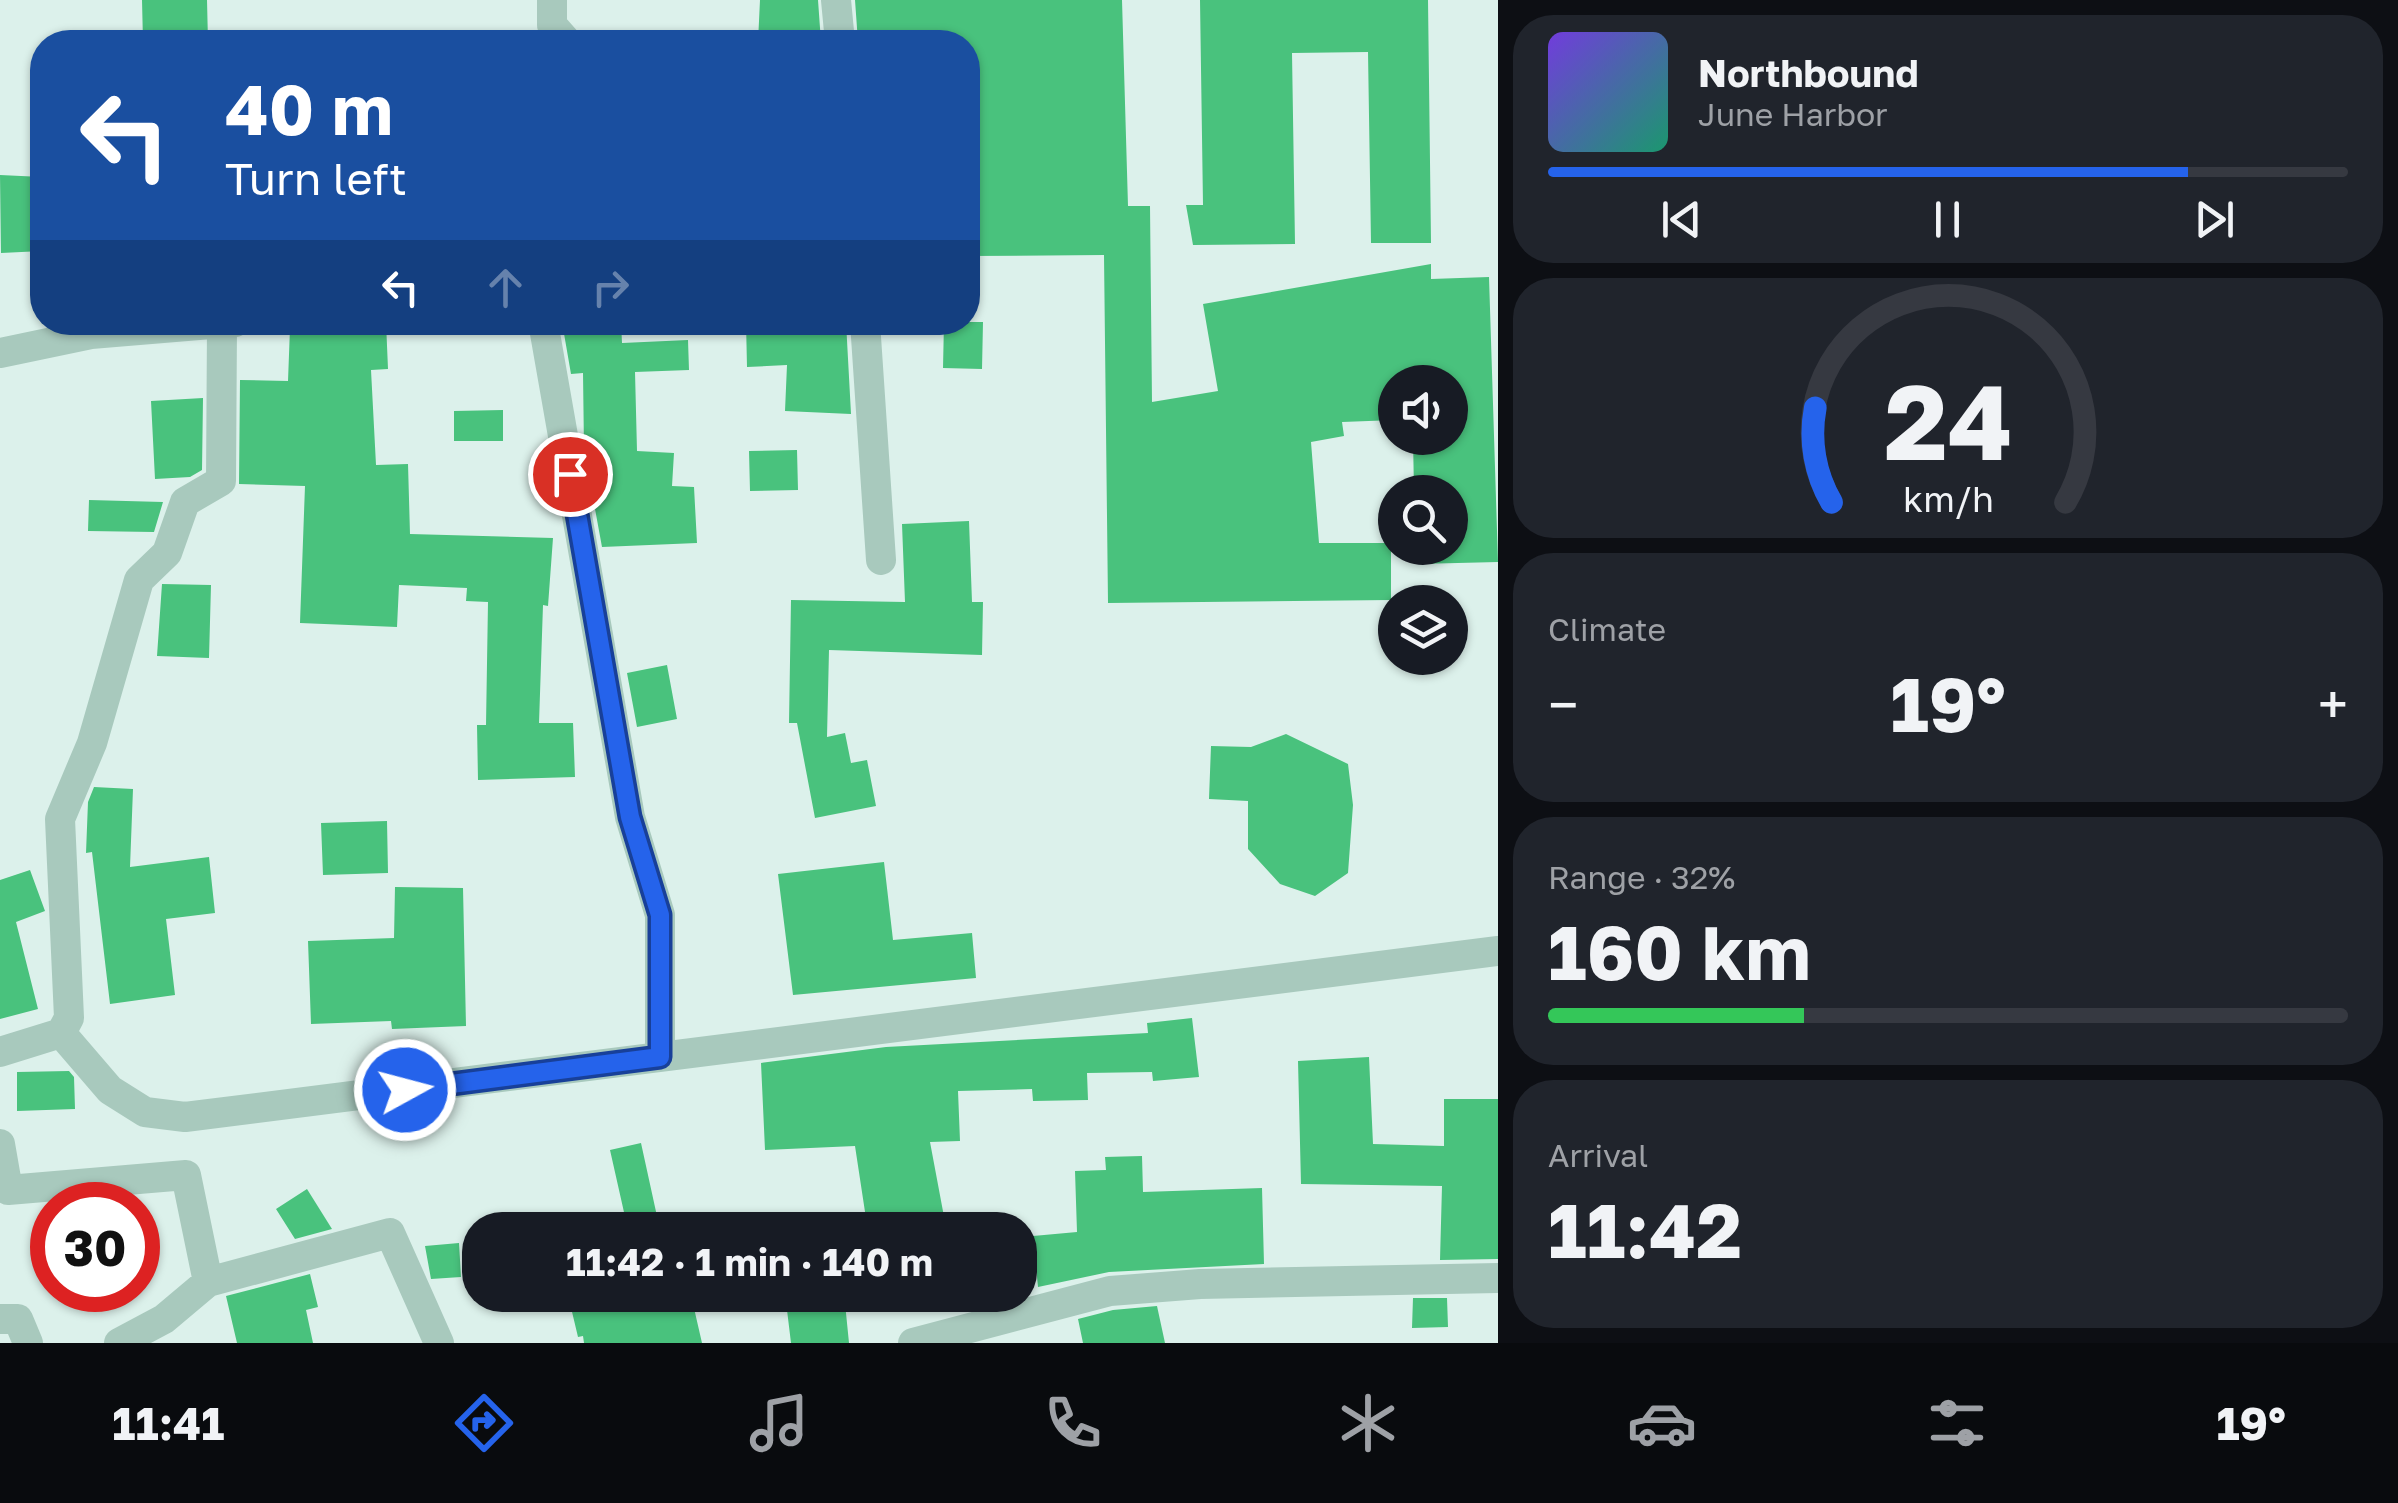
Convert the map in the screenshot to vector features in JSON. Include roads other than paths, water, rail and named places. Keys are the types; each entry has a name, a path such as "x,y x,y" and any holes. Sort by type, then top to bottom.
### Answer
{"street":[{"path":"552,0 552,25 556,30"},
{"path":"836,0 839,30"},
{"path":"0,353 86,335"},
{"path":"61,1033 72,1003 60,819 92,743 139,580 167,553 184,502 221,481 228,335"},
{"path":"545,335 630,817 660,915 660,1057"},
{"path":"866,335 881,560"},
{"path":"61,1033 110,1090 145,1112 185,1117 1498,951"},
{"path":"0,1052 61,1033"},
{"path":"0,1144 8,1190 186,1175 208,1282"},
{"path":"119,1343 164,1319 208,1282 390,1232 439,1343"},
{"path":"912,1343 1110,1291 1200,1284 1498,1278"},
{"path":"0,1318 18,1319 28,1343"}]}
